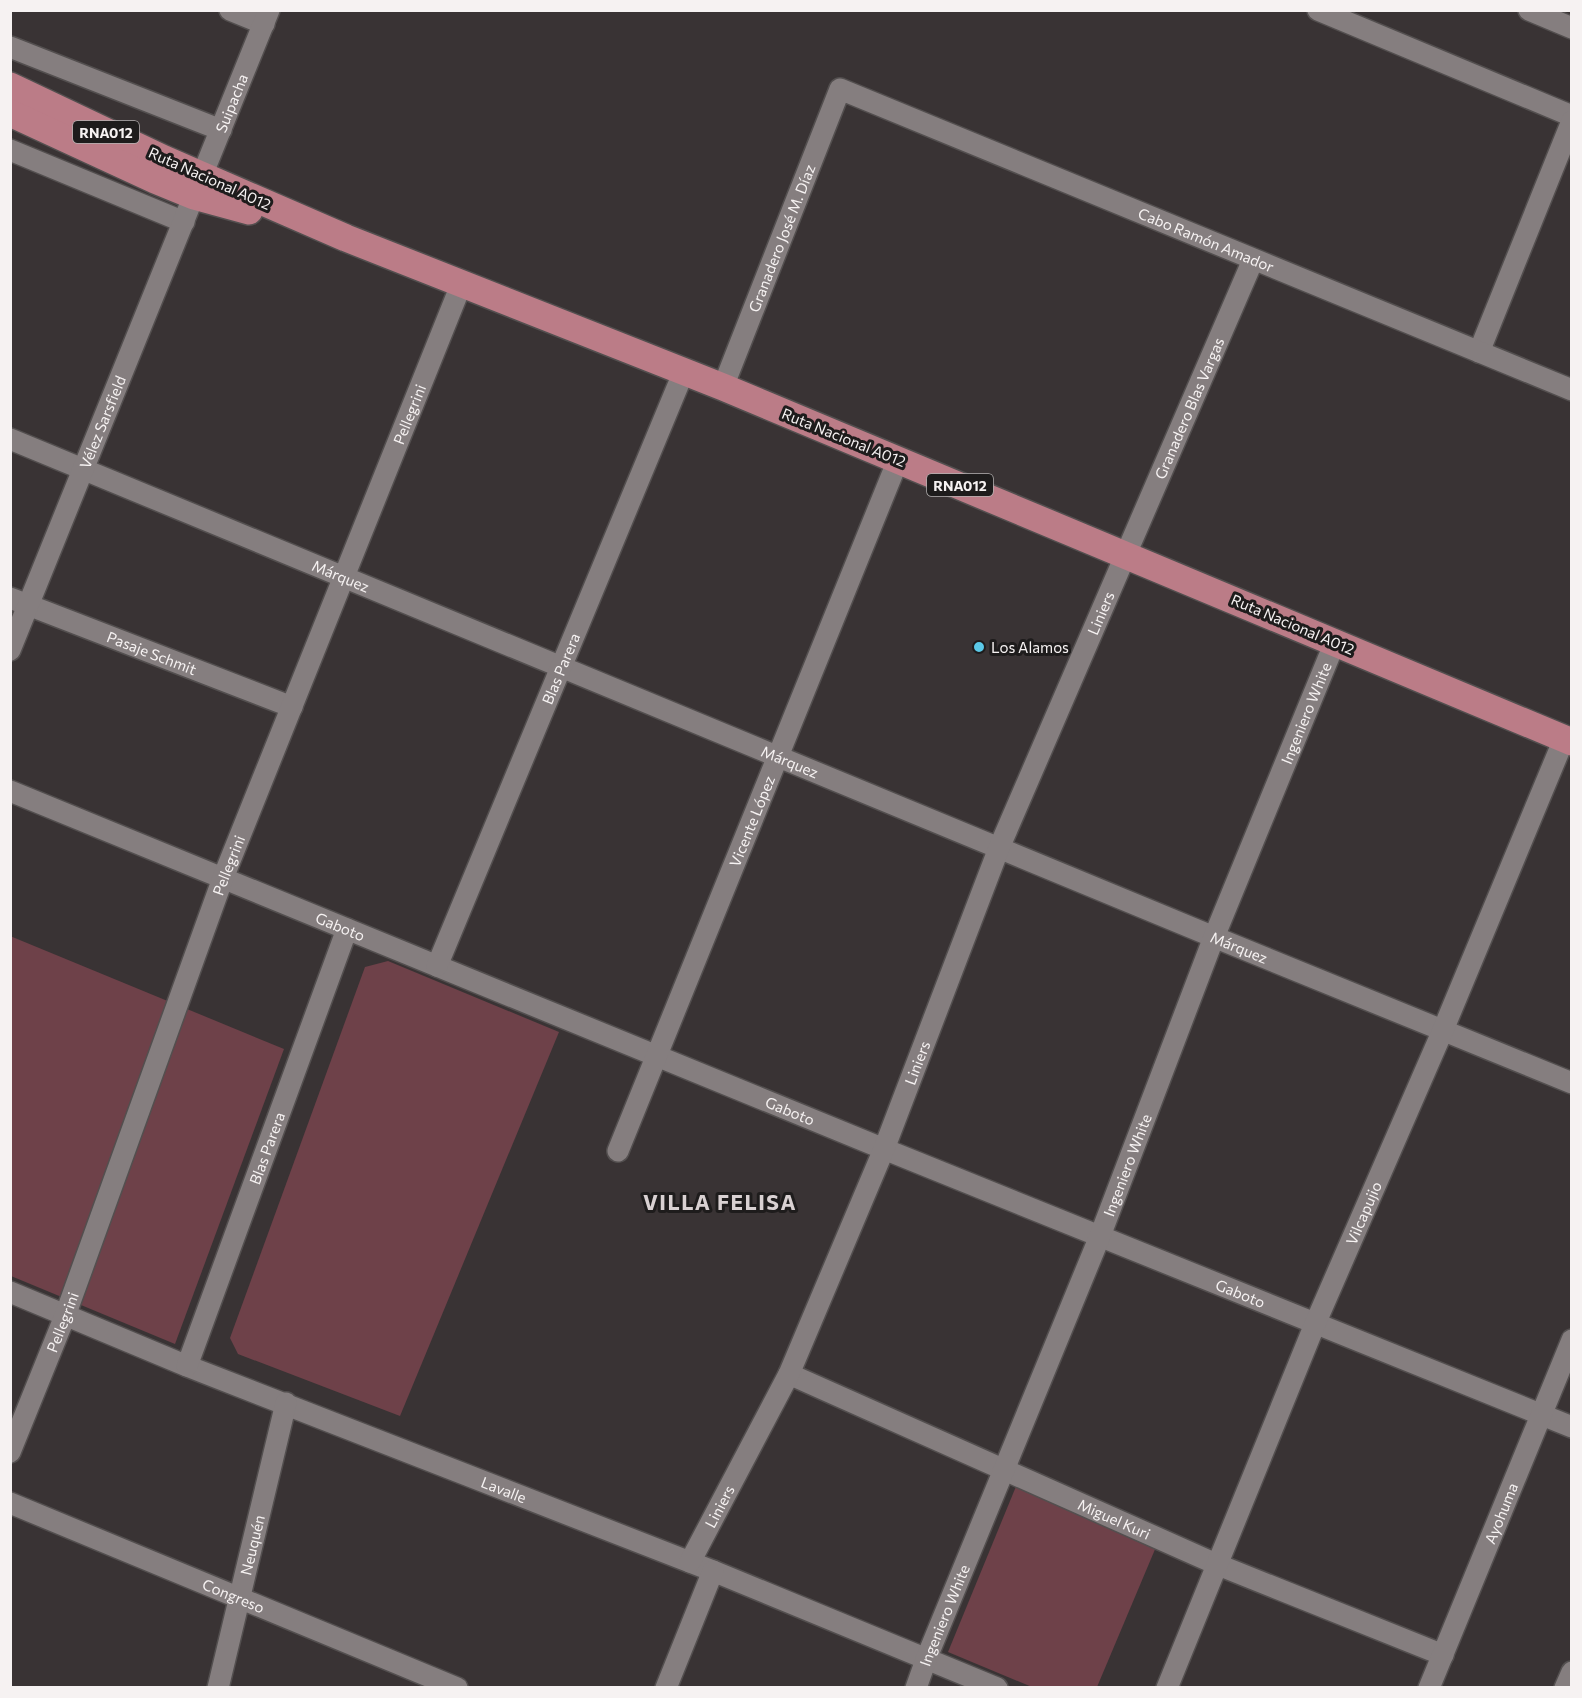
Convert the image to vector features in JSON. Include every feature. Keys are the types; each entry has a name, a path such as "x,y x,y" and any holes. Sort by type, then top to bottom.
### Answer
{"main road":[{"name":"Ruta Nacional A012","path":"10,86 199,186"},
{"name":"Ruta Nacional A012","path":"10,113 48,132 346,238 684,371 1568,740"},
{"path":"10,119 48,132"}],"street":[{"path":"230,10 267,17"},
{"path":"1318,10 1572,116"},
{"path":"1529,10 1572,28"},
{"name":"Suipacha","path":"199,186 267,17"},
{"path":"10,47 221,130"},
{"name":"Cabo Ramón Amador","path":"840,88 1572,390"},
{"name":"Granadero José M. Díaz","path":"723,387 840,88"},
{"path":"1479,352 1572,121"},
{"path":"10,150 184,222"},
{"name":"Vélez Sarsfield","path":"10,650 20,602 83,469 199,186"},
{"name":"Granadero Blas Vargas","path":"1126,555 1253,260"},
{"name":"Pellegrini","path":"10,1452 65,1316 223,878 461,285"},
{"name":"Blas Parera","path":"437,966 684,371"},
{"name":"Márquez","path":"10,439 1214,938 1572,1083"},
{"name":"Vicente López","path":"618,1151 898,459"},
{"name":"Liniers","path":"690,1562 789,1374 884,1149 999,848 1126,555"},
{"name":"Pasaje Schmit","path":"20,602 292,707"},
{"name":"Ingeniero White","path":"916,1688 1100,1236 1214,938 1335,642"},
{"name":"Vilcapujio","path":"1167,1688 1315,1324 1568,740"},
{"name":"Gaboto","path":"10,791 884,1149 1572,1427"},
{"name":"Blas Parera","path":"187,1366 347,929"},
{"name":"Lavalle","path":"10,1292 187,1366 713,1571 927,1657 997,1688"},
{"name":"Ayohuma","path":"1429,1688 1572,1340"},
{"name":"Miguel Kuri","path":"789,1374 1216,1564 1443,1655"},
{"name":"Neuquén","path":"218,1688 286,1403"},
{"name":"Congreso","path":"10,1503 457,1688"},
{"path":"666,1688 713,1571"},
{"path":"1565,1688 1572,1672"}],"shaded area":[{"path":"10,936 284,1049 175,1344 11,1276"},
{"path":"388,961 559,1032 400,1416 238,1354 230,1338 365,967"},
{"path":"1017,1484 1156,1547 1097,1687 1032,1687 948,1652"}],"place":[{"name":"Los Alamos","path":"979,647"}],"district":[{"name":"VILLA FELISA","path":"720,1201"}]}
